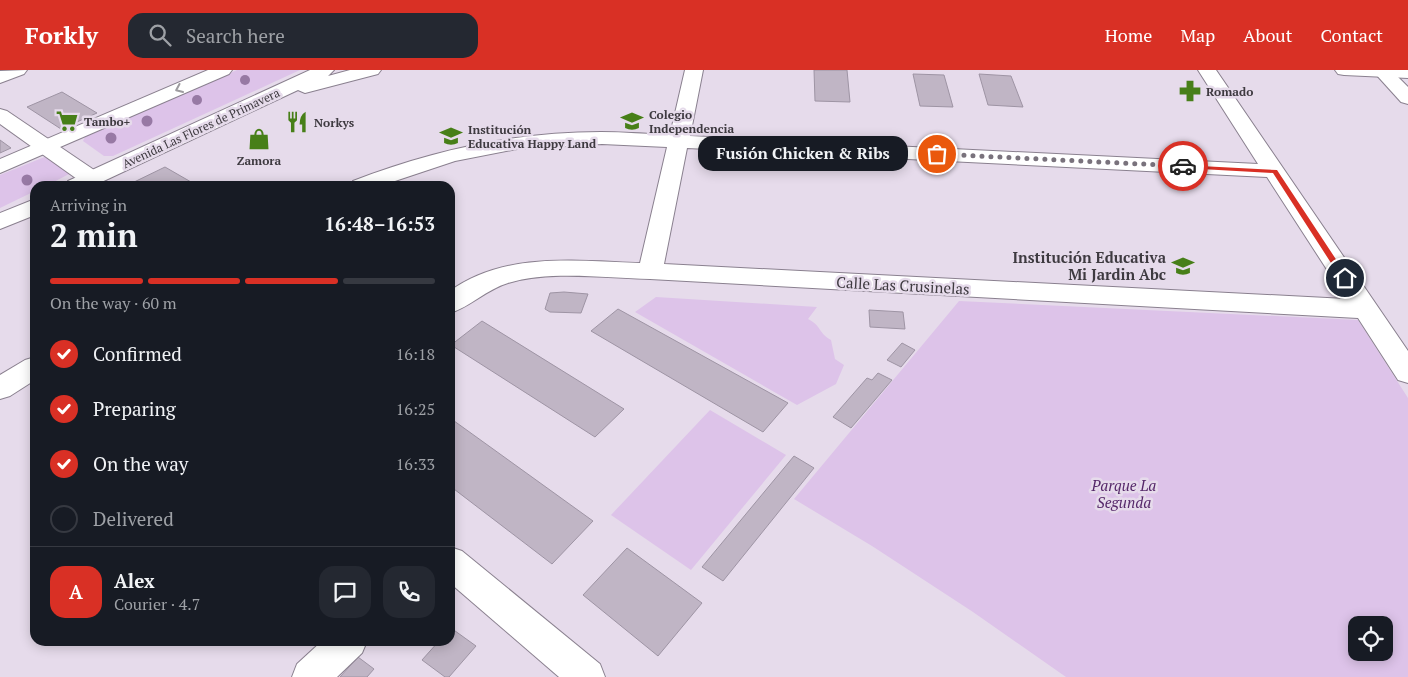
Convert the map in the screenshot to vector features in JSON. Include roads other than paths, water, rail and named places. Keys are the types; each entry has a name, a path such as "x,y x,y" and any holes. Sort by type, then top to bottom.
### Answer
{"street":[{"path":"0,77 18,70"},
{"path":"0,167 223,70"},
{"name":"Avenida Las Flores de Primavera","path":"86,181 325,70"},
{"path":"268,98 372,70"},
{"path":"650,271 694,70"},
{"path":"1207,70 1408,373"},
{"path":"1344,70 1408,72"},
{"path":"1382,71 1408,98"},
{"path":"0,115 45,147 83,181"},
{"path":"374,181 447,157 494,147 539,141 593,139 678,141 1275,171"},
{"path":"0,222 30,208"},
{"name":"Calle Las Crusinelas","path":"455,300 498,277 525,270 556,268 650,271 1365,309"},
{"path":"0,388 30,370"},
{"path":"455,566 587,677"},
{"path":"310,677 344,646"}],"place":[{"name":"Romado","path":"1190,91"},
{"name":"Tambo+","path":"67,121"},
{"name":"Colegio Independencia","path":"632,121"},
{"name":"Norkys","path":"297,122"},
{"name":"Institución Educativa Happy Land","path":"451,136"},
{"name":"Zamora","path":"259,139"},
{"name":"Fusión Chicken & Ribs","path":"937,154"},
{"name":"Institución Educativa Mi Jardin Abc","path":"1183,266"}],"park label":[{"name":"Parque La Segunda","path":"1124,494"}]}
